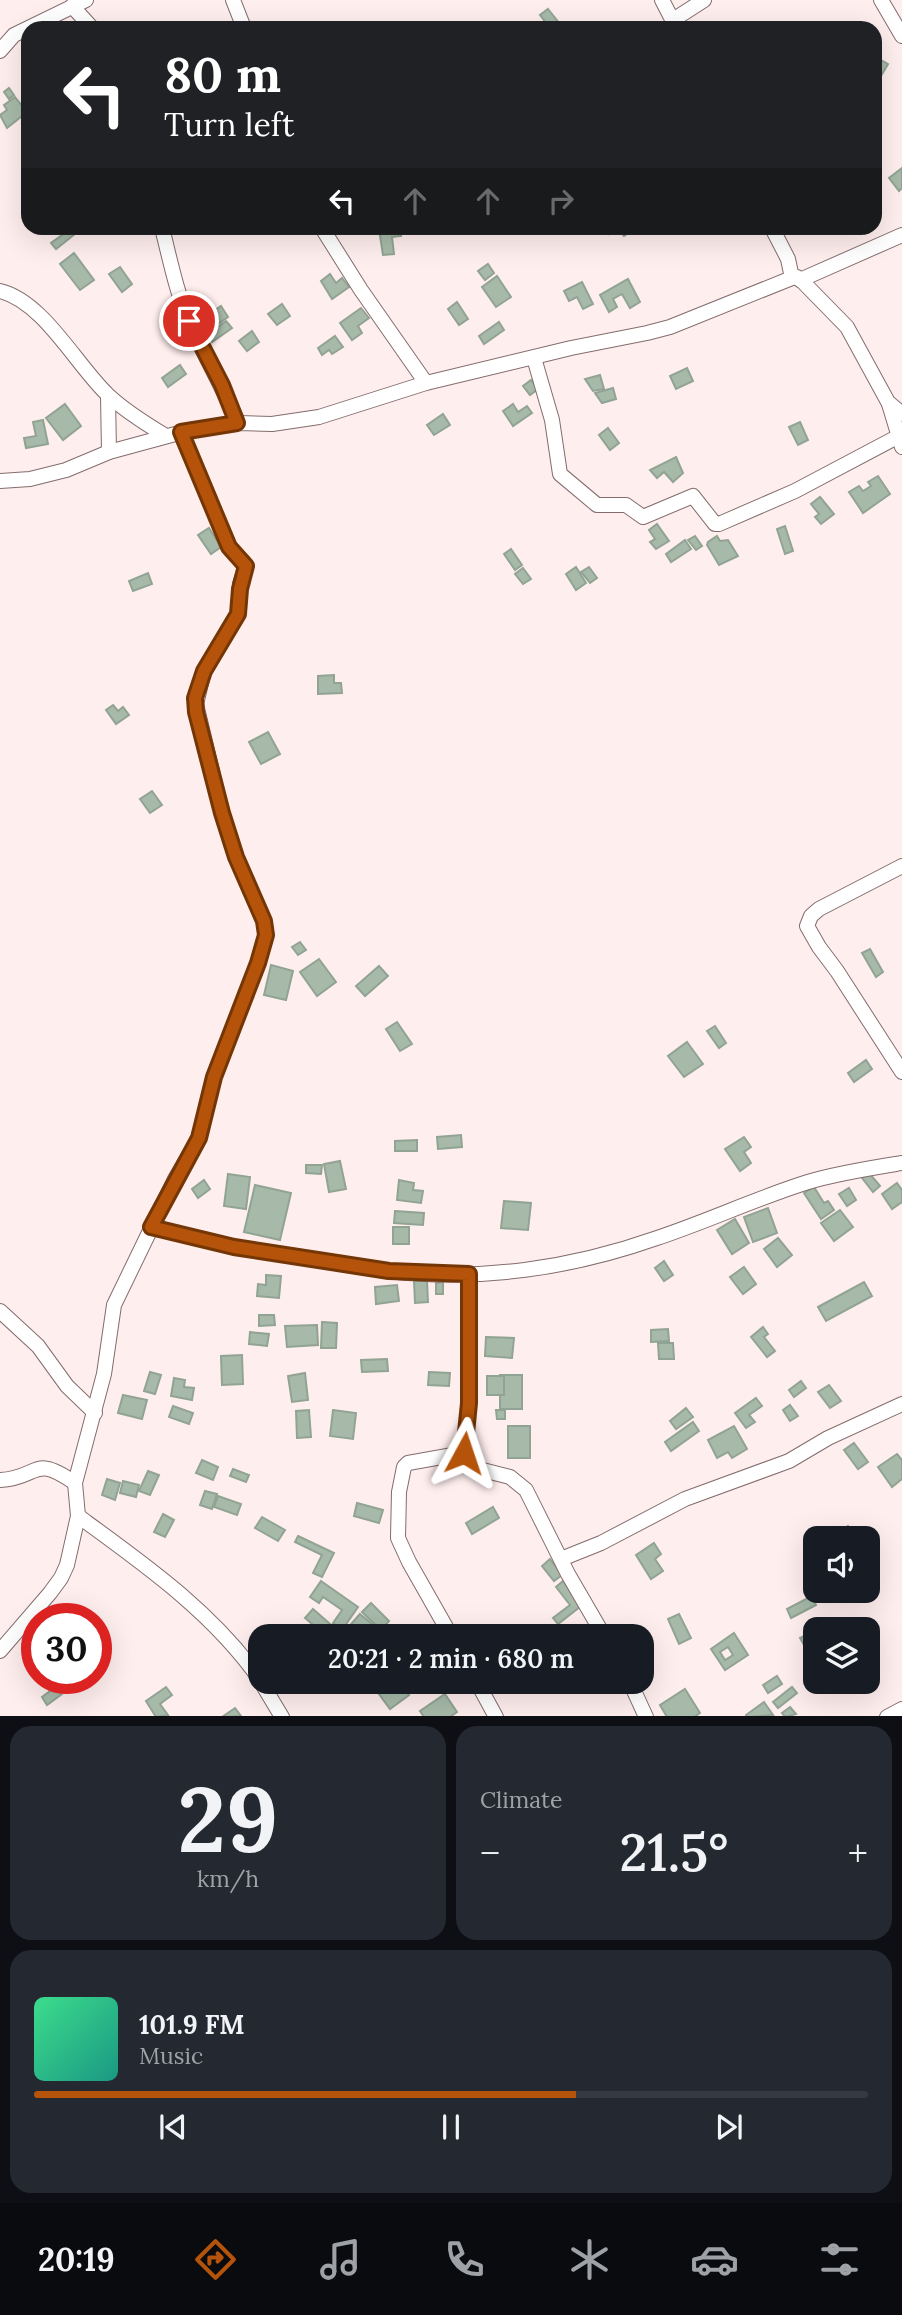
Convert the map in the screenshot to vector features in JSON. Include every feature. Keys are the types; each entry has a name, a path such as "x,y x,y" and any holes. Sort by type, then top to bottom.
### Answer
{"street":[{"path":"42,21 86,0"},
{"path":"233,0 241,21"},
{"path":"662,0 673,21"},
{"path":"679,21 704,0"},
{"path":"866,0 882,3 902,36"},
{"path":"72,6 86,21"},
{"path":"0,51 14,35 21,32"},
{"path":"164,235 189,321 222,385 237,423"},
{"path":"326,235 426,383"},
{"path":"534,358 552,421 562,477 597,506 626,505 645,517 693,496 717,525 900,441 888,402 847,327 796,279 776,235"},
{"path":"0,481 30,479 66,470 109,452 181,432 237,423 272,424 319,417 426,383 670,327 902,235"},
{"path":"0,291 12,294 47,324 108,396 166,436"},
{"path":"108,396 109,452"},
{"path":"888,402 902,415"},
{"path":"0,1651 61,1578 74,1542 78,1516 75,1483 95,1413 108,1348 111,1313 151,1227 199,1138 214,1077 258,963 266,935 264,921 236,857 222,813 196,712 195,698 204,671 238,614 240,589 246,566 229,547 181,432"},
{"path":"902,866 819,909 811,916 807,926 902,1072"},
{"path":"151,1227 234,1247 389,1271 469,1274 515,1272 598,1256 659,1238 807,1182 902,1163"},
{"path":"469,1274 469,1403 463,1464 510,1477 526,1490 597,1624"},
{"path":"0,1311 38,1346 67,1386 95,1413"},
{"path":"561,1559 601,1543 685,1499 789,1461 835,1434 902,1404"},
{"path":"444,1624 409,1563 398,1538 399,1492 404,1467 408,1462 464,1453"},
{"path":"0,1480 15,1479 43,1467 57,1470 75,1483"},
{"path":"78,1516 189,1601 248,1664"},
{"path":"269,1694 281,1716"},
{"path":"484,1694 495,1716"},
{"path":"635,1694 646,1716"}],"building":[{"path":"548,9 558,21 545,21 540,15"},
{"path":"882,61 888,64 882,74"},
{"path":"9,88 14,95 9,99 4,92"},
{"path":"15,97 21,104 21,117 7,128 0,115 7,110 4,105"},
{"path":"902,168 902,188 899,191 889,178"},
{"path":"62,235 74,235 56,249 51,243"},
{"path":"380,235 401,235 392,237 394,254 383,255"},
{"path":"74,253 94,280 80,290 60,264"},
{"path":"488,264 494,273 485,280 478,271"},
{"path":"120,267 132,284 122,292 109,274"},
{"path":"330,274 336,283 342,278 349,287 332,299 321,281"},
{"path":"497,276 511,297 496,307 482,287"},
{"path":"628,279 640,302 630,308 622,294 613,299 617,307 609,312 600,295"},
{"path":"582,282 593,304 583,309 577,297 569,301 564,291"},
{"path":"457,302 468,319 459,325 448,309"},
{"path":"282,304 290,316 277,325 268,314"},
{"path":"221,306 228,317 208,331 201,320"},
{"path":"361,308 369,318 358,326 362,333 352,340 340,323"},
{"path":"226,321 232,328 212,342 207,335"},
{"path":"499,322 504,330 484,344 479,336"},
{"path":"252,331 259,342 247,351 239,341"},
{"path":"335,336 343,347 332,354 329,350 322,355 318,348"},
{"path":"180,365 186,374 168,387 162,378"},
{"path":"687,368 693,381 676,389 670,376"},
{"path":"600,375 604,389 593,391 585,379"},
{"path":"531,380 538,389 530,395 523,386"},
{"path":"613,388 616,399 602,403 595,393"},
{"path":"65,404 81,426 63,440 46,418"},
{"path":"513,404 518,412 527,406 532,413 513,426 503,411"},
{"path":"443,414 450,425 434,435 427,425"},
{"path":"43,420 48,444 26,448 24,438 36,436 33,422"},
{"path":"800,422 808,440 798,445 789,427"},
{"path":"608,428 619,443 610,450 599,435"},
{"path":"676,457 683,473 673,482 664,472 657,478 650,470"},
{"path":"878,476 890,494 863,513 849,492 859,486 863,491 871,486 868,482"},
{"path":"820,497 834,514 821,524 815,517 819,514 811,504"},
{"path":"657,524 669,541 656,549 650,542 655,539 649,530"},
{"path":"785,526 793,551 785,554 777,529"},
{"path":"209,528 221,547 211,554 198,535"},
{"path":"695,536 702,546 696,550 688,540"},
{"path":"717,536 720,541 728,540 738,556 719,565 707,545"},
{"path":"685,540 691,549 671,562 666,554"},
{"path":"511,549 522,565 515,570 504,554"},
{"path":"576,567 586,583 576,590 566,574"},
{"path":"589,567 597,578 590,583 581,572"},
{"path":"523,568 531,579 523,584 515,574"},
{"path":"148,573 152,584 133,591 129,581"},
{"path":"334,675 334,683 341,683 342,693 318,694 318,676"},
{"path":"113,705 118,711 123,707 129,715 116,724 106,710"},
{"path":"268,732 280,754 261,764 249,742"},
{"path":"152,791 162,805 150,813 140,799"},
{"path":"300,942 306,950 298,955 292,947"},
{"path":"870,949 883,972 876,977 862,953"},
{"path":"319,959 336,982 317,996 300,972"},
{"path":"271,965 293,971 286,1000 264,995"},
{"path":"379,966 388,976 365,996 356,986"},
{"path":"397,1022 412,1044 400,1051 386,1029"},
{"path":"715,1026 726,1043 719,1048 707,1031"},
{"path":"687,1042 703,1064 684,1077 668,1056"},
{"path":"866,1060 872,1069 854,1082 848,1073"},
{"path":"461,1135 462,1147 438,1149 437,1137"},
{"path":"744,1137 751,1147 744,1152 751,1163 740,1171 725,1149"},
{"path":"417,1140 417,1151 395,1151 395,1141"},
{"path":"340,1161 346,1189 329,1192 324,1164"},
{"path":"306,1165 322,1165 321,1174 306,1173"},
{"path":"869,1173 880,1186 873,1192 862,1178"},
{"path":"228,1174 250,1177 246,1209 224,1206"},
{"path":"204,1180 210,1189 198,1198 192,1189"},
{"path":"399,1180 414,1183 413,1190 423,1191 421,1203 397,1200"},
{"path":"897,1183 902,1190 902,1202 892,1209 882,1194"},
{"path":"255,1185 291,1193 280,1240 244,1232"},
{"path":"814,1187 824,1203 828,1201 834,1210 821,1219 804,1193"},
{"path":"849,1188 856,1200 847,1206 839,1194"},
{"path":"504,1201 531,1203 528,1230 501,1228"},
{"path":"768,1208 777,1233 753,1242 744,1217"},
{"path":"840,1210 853,1227 834,1241 821,1223"},
{"path":"395,1211 424,1213 423,1225 394,1223"},
{"path":"735,1219 749,1243 732,1254 717,1230"},
{"path":"393,1227 409,1227 409,1244 393,1244"},
{"path":"778,1238 792,1255 777,1267 764,1249"},
{"path":"664,1261 673,1275 664,1281 655,1268"},
{"path":"744,1267 756,1284 743,1294 730,1277"},
{"path":"266,1275 281,1276 279,1298 257,1296 258,1284 266,1285"},
{"path":"427,1280 428,1302 415,1303 414,1281"},
{"path":"443,1282 443,1294 436,1294 436,1283"},
{"path":"864,1282 872,1296 826,1321 818,1307"},
{"path":"397,1285 399,1301 376,1304 375,1287"},
{"path":"259,1315 274,1315 275,1325 259,1326"},
{"path":"322,1322 337,1323 336,1348 321,1348"},
{"path":"317,1325 318,1345 287,1347 285,1326"},
{"path":"763,1327 768,1334 764,1337 775,1351 767,1357 751,1337"},
{"path":"668,1329 669,1341 651,1342 651,1330"},
{"path":"250,1332 269,1334 267,1346 249,1344"},
{"path":"486,1337 514,1338 512,1358 485,1356"},
{"path":"658,1343 673,1343 674,1359 659,1359"},
{"path":"242,1355 243,1384 222,1385 221,1356"},
{"path":"387,1359 388,1371 362,1372 361,1360"},
{"path":"150,1372 161,1375 155,1394 144,1391"},
{"path":"429,1372 450,1373 449,1386 428,1385"},
{"path":"305,1373 308,1400 292,1402 288,1376"},
{"path":"500,1375 522,1375 522,1409 500,1409"},
{"path":"487,1376 504,1376 504,1395 487,1395"},
{"path":"174,1378 185,1380 184,1387 194,1388 192,1400 171,1396"},
{"path":"801,1381 806,1388 794,1397 789,1390"},
{"path":"829,1385 841,1401 830,1408 818,1392"},
{"path":"123,1395 147,1400 142,1419 118,1413"},
{"path":"756,1398 762,1406 749,1415 755,1422 746,1428 735,1413"},
{"path":"790,1405 798,1416 790,1421 783,1410"},
{"path":"173,1406 193,1413 189,1424 169,1417"},
{"path":"686,1408 693,1417 676,1429 670,1421"},
{"path":"309,1410 311,1437 297,1438 296,1411"},
{"path":"333,1410 356,1413 353,1439 330,1436"},
{"path":"496,1410 505,1410 505,1419 497,1419"},
{"path":"693,1422 699,1431 671,1451 665,1442"},
{"path":"508,1426 530,1426 530,1458 508,1458"},
{"path":"734,1426 747,1449 732,1458 728,1452 717,1458 708,1440"},
{"path":"854,1443 868,1462 858,1469 844,1450"},
{"path":"897,1454 902,1460 902,1479 892,1487 878,1467"},
{"path":"202,1460 218,1467 213,1480 196,1473"},
{"path":"233,1469 249,1475 246,1482 230,1476"},
{"path":"148,1471 159,1475 150,1495 139,1491"},
{"path":"107,1479 120,1483 115,1500 102,1495"},
{"path":"123,1481 139,1485 136,1497 120,1493"},
{"path":"205,1491 217,1494 212,1509 200,1505"},
{"path":"218,1496 241,1504 237,1515 214,1507"},
{"path":"357,1503 383,1510 379,1523 354,1516"},
{"path":"493,1507 499,1518 472,1534 466,1523"},
{"path":"163,1514 174,1520 165,1537 154,1532"},
{"path":"262,1517 285,1530 278,1541 255,1528"},
{"path":"298,1536 334,1553 322,1577 313,1573 322,1555 295,1542"},
{"path":"654,1543 661,1554 655,1559 663,1571 651,1579 636,1555"},
{"path":"550,1559 562,1575 554,1581 542,1566"},
{"path":"321,1581 358,1607 346,1624 334,1624 342,1610 323,1597 319,1603 310,1597"},
{"path":"563,1581 581,1606 558,1624 553,1618 570,1605 556,1587"},
{"path":"803,1601 803,1603 816,1605 791,1618 787,1609"},
{"path":"371,1603 389,1621 386,1624 375,1624 362,1612"},
{"path":"313,1609 330,1624 312,1624 305,1618"},
{"path":"360,1614 372,1624 351,1624"},
{"path":"679,1614 691,1638 679,1644 668,1619"},
{"path":"734,1633 748,1655 725,1670 711,1649","holes":["728,1647 733,1655 725,1660 720,1652"]},
{"path":"777,1676 782,1684 768,1693 763,1685"},
{"path":"166,1687 172,1695 160,1704 168,1715 155,1716 146,1701"},
{"path":"792,1687 797,1693 778,1708 773,1702"},
{"path":"685,1689 700,1713 696,1716 666,1716 660,1705"},
{"path":"46,1694 62,1694 47,1705 42,1697"},
{"path":"379,1694 408,1694 409,1695 390,1709"},
{"path":"445,1694 457,1712 451,1716 423,1716 420,1711"},
{"path":"764,1702 773,1715 746,1716"},
{"path":"790,1707 796,1714 784,1716 782,1713"},
{"path":"235,1708 241,1716 223,1716"}],"route":[{"path":"189,321 222,385 237,423 181,432 229,547 246,566 240,589 238,614 204,671 195,698 196,712 222,813 236,857 264,921 266,935 258,963 214,1077 199,1138 151,1227 234,1247 389,1271 410,1274 469,1274 469,1403 464,1453"}]}
